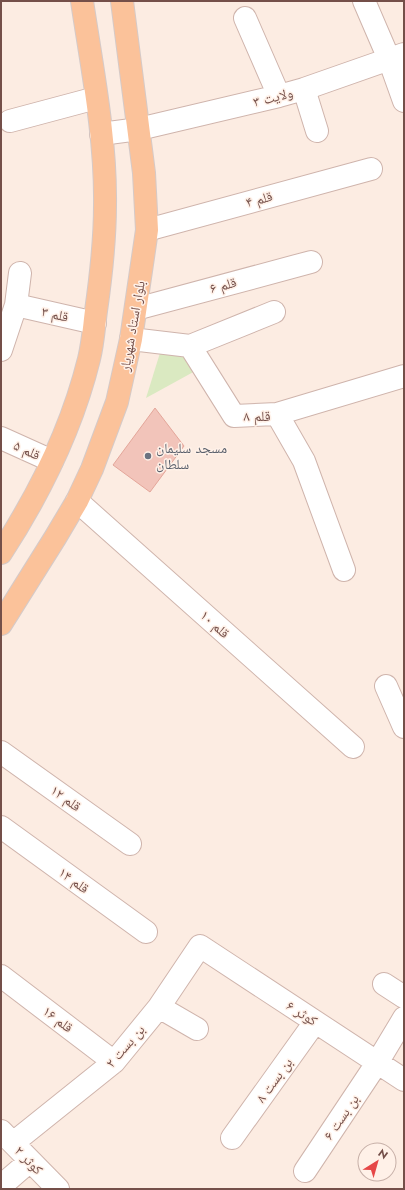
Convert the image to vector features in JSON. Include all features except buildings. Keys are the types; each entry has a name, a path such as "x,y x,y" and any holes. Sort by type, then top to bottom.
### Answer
{"main road":[{"path":"1,553 24,517 52,462 75,404 89,358 95,323 103,261 106,204 101,134 82,1"},
{"name":"بلوار استاد شهریار","path":"1,624 77,501 92,469 117,402 131,339 147,230 144,173 122,1"}],"street":[{"path":"364,1 396,57 404,101"},
{"path":"245,18 279,96"},
{"name":"ولایت ۳","path":"101,134 139,129 279,96 304,89 396,57"},
{"path":"304,89 317,131"},
{"path":"10,121 96,98"},
{"name":"قلم ۴","path":"147,230 371,169"},
{"name":"قلم ۶","path":"136,309 310,262"},
{"path":"1,350 16,305 20,273"},
{"name":"قلم ۳","path":"16,305 95,323"},
{"path":"131,339 190,346 274,312"},
{"name":"قلم ۸","path":"190,346 234,416 277,414 304,461 344,570"},
{"path":"277,414 404,376"},
{"name":"قلم ۵","path":"1,438 52,462"},
{"name":"قلم ۱۰","path":"77,501 353,747"},
{"path":"386,686 404,727"},
{"name":"قلم ۱۲","path":"1,752 130,844"},
{"name":"قلم ۱۴","path":"1,827 146,932"},
{"name":"بن بست ۲","path":"7,1137 114,1062 159,1007 200,946"},
{"name":"کوثر ۶","path":"200,946 404,1080"},
{"name":"قلم ۱۶","path":"1,976 114,1062"},
{"path":"384,984 404,997"},
{"path":"159,1007 197,1029"},
{"path":"377,1063 404,1018"},
{"name":"بن بست ۸","path":"232,1138 315,1022"},
{"name":"بن بست ۶","path":"305,1171 377,1063"},
{"name":"کوثر ۲","path":"7,1137 58,1189"},
{"path":"1,1186 30,1161"}],"green space":[{"path":"160,353 184,355 197,370 146,398"}],"place":[{"name":"مسجد سلیمان سلطان","path":"148,456"}]}
